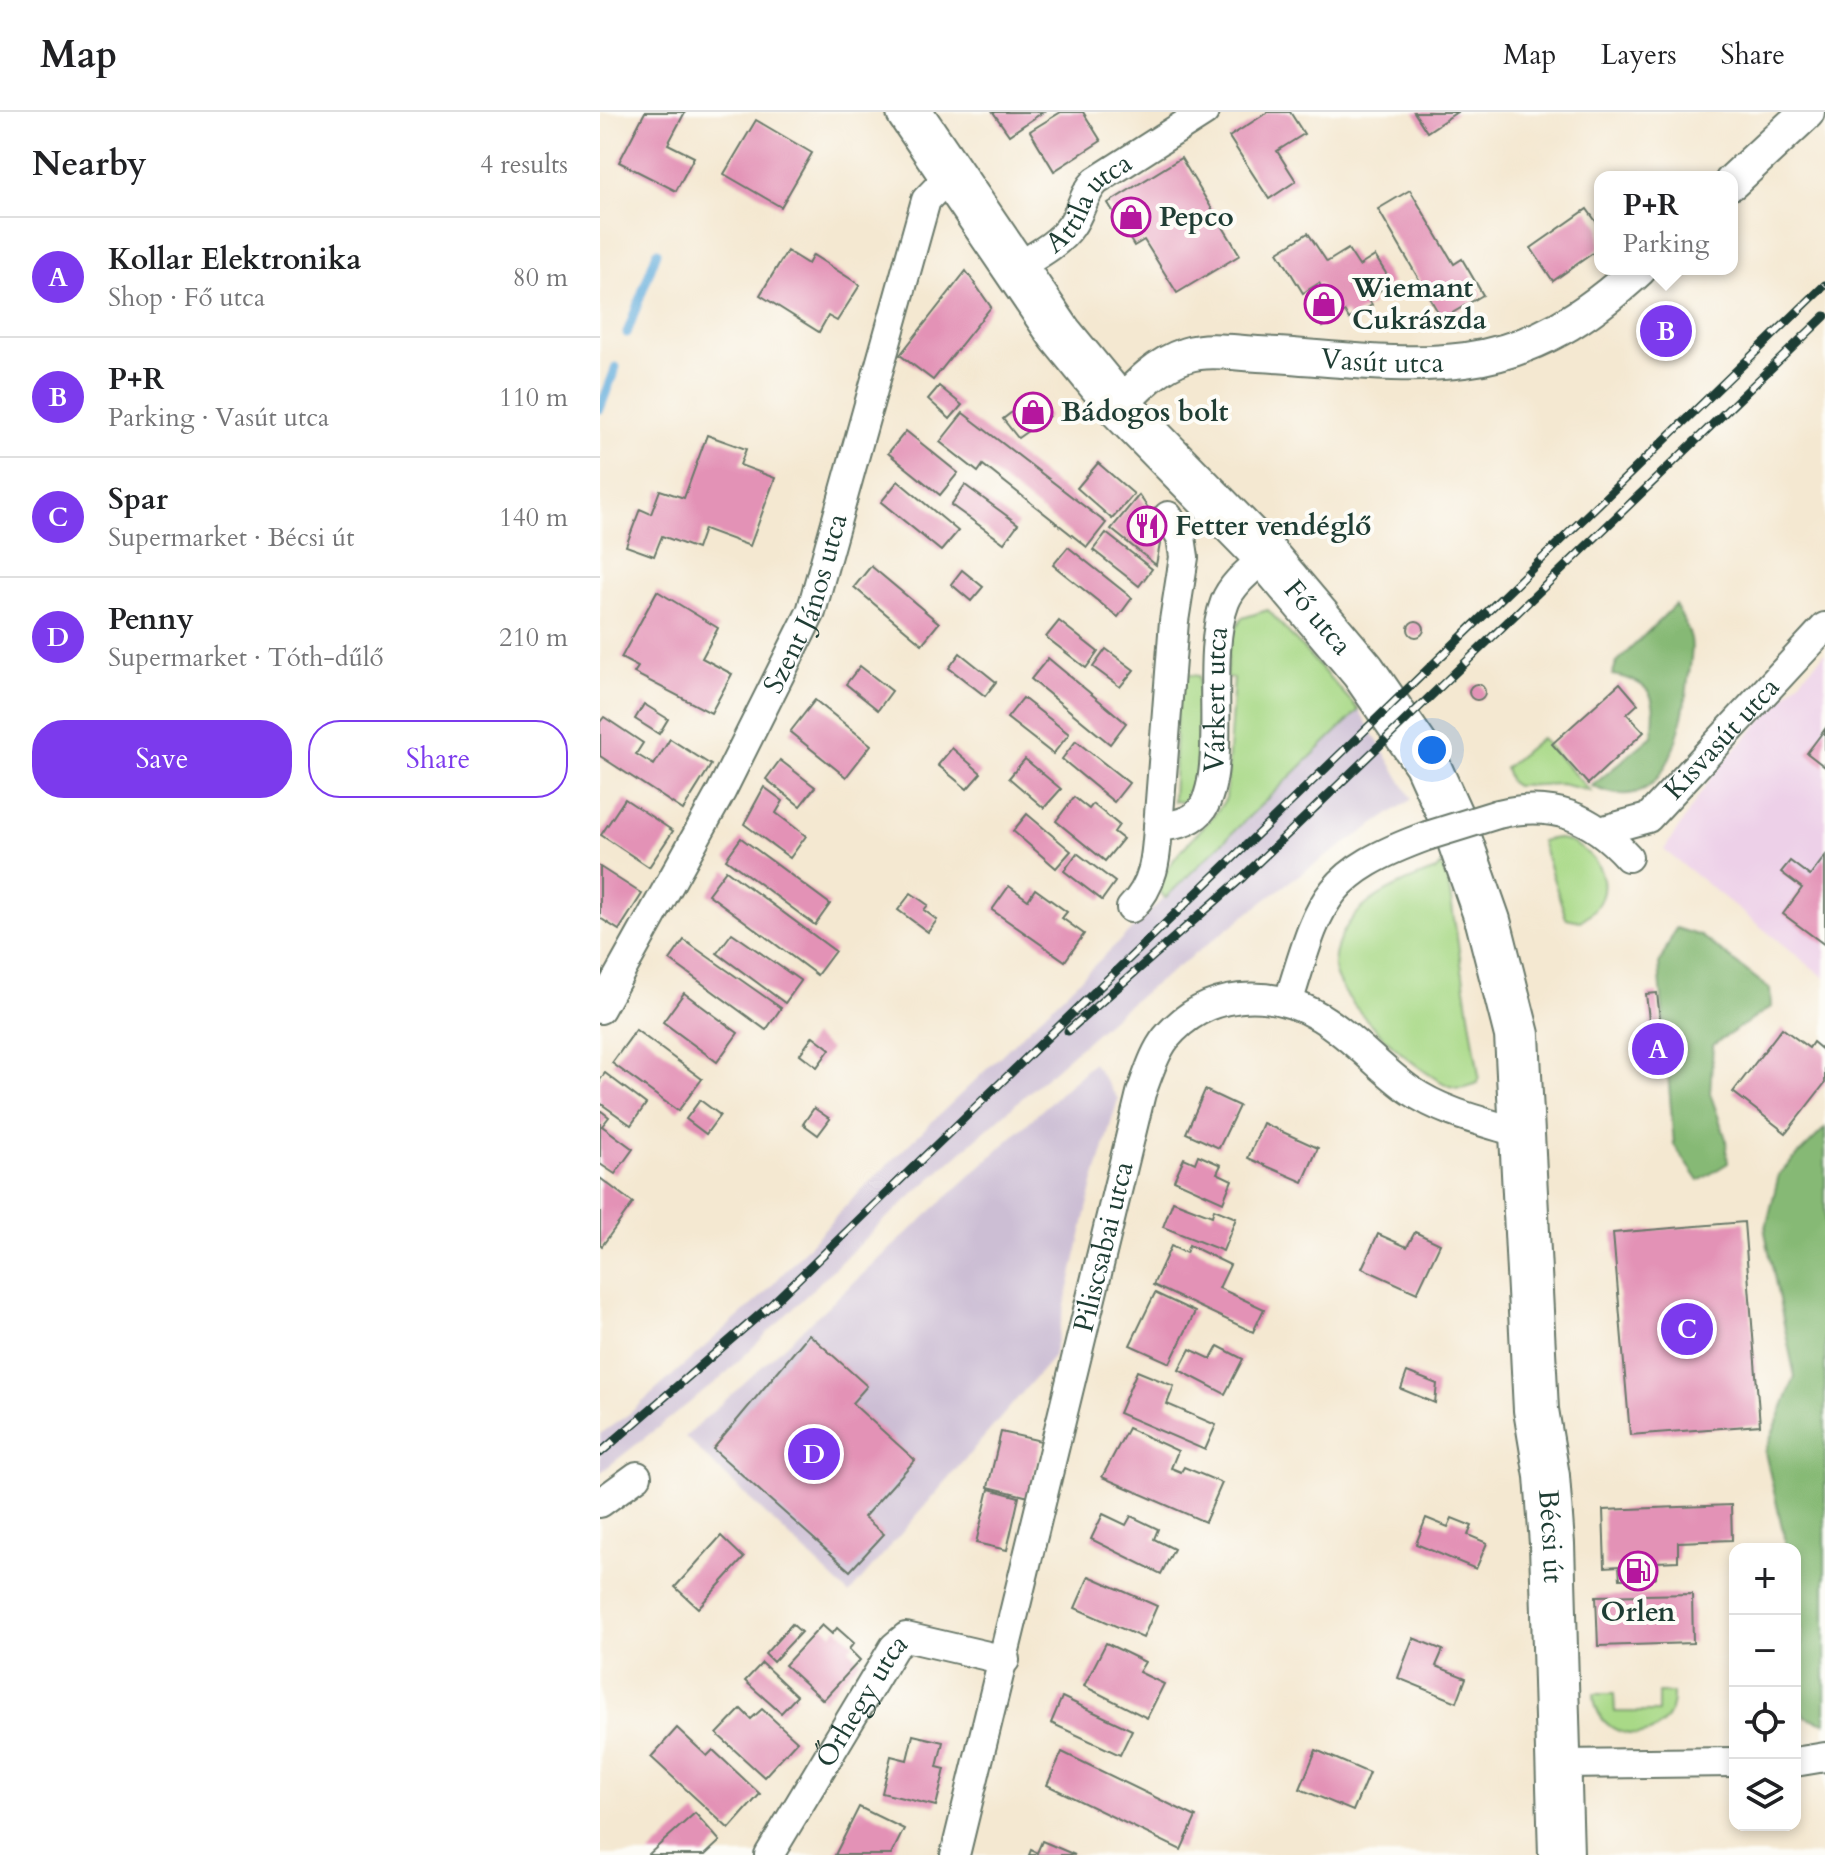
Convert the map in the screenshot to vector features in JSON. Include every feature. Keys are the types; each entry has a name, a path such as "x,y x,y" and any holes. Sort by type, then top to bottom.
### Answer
{"main road":[{"name":"Fő utca","path":"909,112 1014,269 1119,406 1266,556 1363,671 1406,730 1439,788 1468,864 1504,978 1517,1035 1524,1219"},
{"name":"Bécsi út","path":"1524,1219 1536,1410 1547,1476 1552,1544 1561,1764 1561,1855"}],"street":[{"name":"Attila utca","path":"1014,269 1048,247 1072,226 1086,191 1096,181 1204,112"},
{"path":"1738,176 1807,112"},
{"name":"Szent János utca","path":"600,1009 721,792 811,612 926,200 951,174"},
{"name":"Vasút utca","path":"1119,406 1139,384 1163,366 1203,352 1404,362 1465,360 1516,349 1580,319 1632,275"},
{"name":"Várkert utca","path":"1131,908 1144,895 1156,866 1174,621 1184,557 1181,537 1168,516"},
{"name":"Várkert utca","path":"1158,827 1176,825 1201,812 1212,787 1216,638 1225,600 1242,578 1266,556"},
{"name":"Kisvasút utca","path":"1604,830 1648,818 1825,627"},
{"path":"1289,1000 1321,907 1340,881 1365,862 1427,836 1498,814 1543,810 1578,817 1604,830 1628,857"},
{"name":"Piliscsabai utca","path":"955,1855 1005,1660 1137,1108 1151,1065 1165,1039 1186,1018 1213,1004 1239,997 1289,1000 1322,1018 1411,1091 1463,1116 1523,1134"},
{"path":"600,1503 637,1476"},
{"name":"Őrhegy utca","path":"769,1855 894,1647 906,1637 1005,1660"},
{"path":"1801,1761 1825,1757"},
{"path":"1561,1764 1729,1762"}],"shaded area":[{"path":"1825,653 1825,978 1664,850 1716,770"},
{"path":"1359,710 1412,799 1293,879 1125,1007 880,1224 721,1378 600,1473 600,1434 629,1414 763,1295 853,1198"},
{"path":"1093,1063 1118,1099 1092,1188 1053,1357 849,1594 685,1437"}],"green space":[{"path":"1675,605 1688,630 1692,651 1684,710 1672,752 1651,784 1636,793 1616,794 1592,786 1652,736 1654,711 1650,694 1637,682 1612,675 1617,662"},
{"path":"1268,610 1359,710 1165,898 1159,890 1171,864 1226,798 1234,678 1226,678 1230,636 1242,618"},
{"path":"1178,673 1199,676 1197,782 1194,794 1182,802 1173,801"},
{"path":"1541,738 1590,791 1561,784 1516,786 1510,782 1505,768"},
{"path":"1556,838 1584,851 1601,872 1604,885 1601,898 1594,910 1580,921 1566,918 1541,841"},
{"path":"1442,865 1448,881 1479,1076 1477,1083 1462,1087 1453,1087 1439,1080 1380,1034 1347,995 1337,977 1334,963 1338,944 1357,913 1386,892"},
{"path":"1676,928 1701,936 1770,989 1771,1007 1713,1045 1710,1093 1726,1139 1728,1163 1699,1181 1674,1145 1659,964"},
{"path":"1825,1128 1825,1723 1804,1716 1801,1706 1801,1543 1786,1543 1765,1452 1795,1377 1765,1232 1779,1174"},
{"path":"1658,1693 1673,1693 1670,1712 1662,1725 1649,1732 1635,1734 1620,1732 1607,1724 1598,1711 1594,1694 1614,1694 1615,1712 1658,1712"}],"building":[{"path":"645,112 685,112 668,144 694,157 676,191 619,162"},
{"path":"993,112 1043,112 1009,135"},
{"path":"1061,112 1083,112 1101,141 1054,171 1030,131"},
{"path":"1268,112 1290,112 1304,134 1277,151 1296,181 1269,199 1229,137"},
{"path":"1414,112 1457,112 1427,132"},
{"path":"756,120 812,153 781,207 724,174"},
{"path":"1181,158 1240,255 1177,293 1144,240 1134,246 1108,203"},
{"path":"1410,190 1454,264 1462,259 1483,295 1442,319 1378,209"},
{"path":"1587,209 1594,219 1594,252 1553,281 1531,248"},
{"path":"1308,233 1327,262 1348,249 1359,266 1375,256 1392,283 1368,298 1372,305 1349,319 1345,312 1323,327 1306,300 1323,289 1319,283 1303,293 1278,252"},
{"path":"787,251 808,264 813,255 860,285 837,321 828,316 819,332 760,295"},
{"path":"966,271 991,307 933,380 900,355"},
{"path":"939,386 962,405 950,419 928,399"},
{"path":"1034,395 1049,416 1018,438 1003,419"},
{"path":"963,413 1106,523 1087,547 983,465 978,472 940,442"},
{"path":"906,431 958,473 940,495 888,453"},
{"path":"707,435 746,449 740,465 775,478 750,546 704,529 697,549 662,536 654,556 626,546 640,509 651,514 660,490 684,498"},
{"path":"1098,463 1134,494 1112,519 1077,488"},
{"path":"898,481 958,531 941,551 881,502"},
{"path":"965,485 1018,524 1004,543 951,505"},
{"path":"1139,495 1155,518 1160,544 1156,565 1111,529"},
{"path":"1106,533 1152,569 1139,586 1093,550"},
{"path":"1068,547 1132,598 1118,617 1053,565"},
{"path":"871,566 939,623 922,644 854,587"},
{"path":"962,570 983,587 971,601 951,584"},
{"path":"657,591 718,628 702,658 732,674 711,713 634,673 638,667 621,658"},
{"path":"1059,621 1098,652 1086,668 1046,637"},
{"path":"1413,621 1419,621 1424,629 1422,635 1413,637 1408,632 1408,626"},
{"path":"1106,649 1134,670 1120,687 1093,667"},
{"path":"960,653 996,682 985,696 949,668"},
{"path":"1048,658 1126,723 1110,744 1031,679"},
{"path":"860,666 892,691 878,710 846,684"},
{"path":"1620,683 1638,704 1627,714 1644,732 1588,784 1552,744"},
{"path":"1477,684 1483,686 1483,698 1477,700 1471,698 1469,692 1471,686"},
{"path":"1023,698 1069,734 1053,754 1007,718"},
{"path":"815,700 871,745 846,777 790,732"},
{"path":"644,704 668,719 659,734 635,719"},
{"path":"604,717 643,743 636,754 654,765 670,739 711,765 683,810 600,756 600,722"},
{"path":"1825,729 1825,767 1807,753"},
{"path":"1076,741 1129,783 1114,802 1062,759"},
{"path":"952,748 981,773 967,789 938,765"},
{"path":"1025,759 1061,789 1044,808 1009,778"},
{"path":"780,760 815,787 800,806 766,779"},
{"path":"764,787 783,801 776,813 806,836 790,858 744,824"},
{"path":"1074,797 1089,809 1093,804 1119,825 1114,832 1123,839 1105,861 1056,821"},
{"path":"625,799 673,831 649,867 601,835"},
{"path":"1027,814 1071,851 1056,868 1013,831"},
{"path":"741,838 830,904 815,925 726,859"},
{"path":"1077,853 1115,882 1102,900 1064,871"},
{"path":"1825,856 1825,945 1783,914 1802,888 1781,872 1790,861 1810,876"},
{"path":"600,867 642,894 619,930 600,918"},
{"path":"726,870 835,951 817,975 708,894"},
{"path":"1009,886 1028,900 1035,889 1067,912 1062,918 1084,934 1065,961 992,910"},
{"path":"911,893 928,905 924,910 937,920 928,932 898,910"},
{"path":"732,933 801,981 785,1003 717,953"},
{"path":"684,940 781,1008 766,1030 670,960"},
{"path":"684,993 738,1033 717,1062 663,1022"},
{"path":"1657,993 1665,1060 1654,1061 1646,994"},
{"path":"1782,1028 1809,1048 1813,1042 1825,1052 1825,1083 1786,1133 1733,1092"},
{"path":"636,1030 702,1079 678,1111 612,1063"},
{"path":"813,1036 830,1049 817,1067 800,1054"},
{"path":"605,1073 646,1104 631,1125 600,1103 600,1080"},
{"path":"1205,1090 1239,1106 1219,1148 1186,1133"},
{"path":"700,1100 720,1115 706,1134 686,1119"},
{"path":"814,1108 830,1119 818,1135 803,1124"},
{"path":"600,1110 609,1117 602,1126 633,1149 615,1174 600,1164"},
{"path":"1263,1123 1318,1148 1303,1182 1248,1158"},
{"path":"1198,1155 1221,1165 1217,1173 1232,1180 1223,1202 1174,1180 1184,1158 1195,1163"},
{"path":"600,1178 633,1203 602,1246 600,1244"},
{"path":"1173,1201 1212,1216 1214,1209 1236,1218 1223,1251 1163,1227"},
{"path":"1744,1222 1760,1425 1630,1435 1613,1233"},
{"path":"1415,1232 1440,1244 1417,1293 1362,1268 1378,1234 1407,1247"},
{"path":"1189,1245 1230,1265 1219,1288 1264,1309 1253,1332 1153,1285 1171,1246 1186,1253"},
{"path":"1155,1293 1195,1312 1170,1363 1130,1345"},
{"path":"809,1334 867,1386 852,1403 915,1460 864,1517 884,1534 850,1571 713,1449"},
{"path":"1218,1346 1243,1359 1225,1394 1179,1370 1190,1349 1211,1359"},
{"path":"1137,1371 1174,1386 1167,1404 1216,1425 1205,1450 1119,1413"},
{"path":"1407,1372 1437,1384 1435,1403 1401,1389"},
{"path":"1128,1428 1178,1451 1171,1468 1181,1472 1184,1467 1222,1483 1205,1522 1102,1477"},
{"path":"1001,1432 1041,1441 1029,1497 988,1487"},
{"path":"989,1489 1019,1497 1007,1550 976,1543"},
{"path":"1731,1505 1732,1540 1678,1542 1678,1561 1656,1562 1656,1578 1620,1579 1619,1566 1605,1567 1603,1510"},
{"path":"1103,1514 1126,1525 1131,1516 1158,1529 1154,1539 1174,1549 1161,1574 1091,1539"},
{"path":"1426,1518 1448,1527 1452,1518 1472,1526 1468,1535 1487,1543 1476,1569 1416,1544"},
{"path":"721,1536 744,1558 698,1608 675,1587"},
{"path":"1089,1576 1157,1606 1143,1638 1075,1608"},
{"path":"1692,1594 1693,1643 1598,1646 1596,1596"},
{"path":"792,1624 801,1632 773,1662 765,1654"},
{"path":"822,1625 832,1634 837,1628 854,1643 849,1649 860,1660 823,1700 785,1665"},
{"path":"1413,1638 1443,1650 1436,1666 1466,1678 1457,1702 1398,1678"},
{"path":"1106,1643 1145,1662 1139,1672 1164,1684 1147,1718 1084,1686"},
{"path":"762,1663 797,1696 781,1713 745,1681"},
{"path":"1062,1697 1132,1730 1120,1755 1051,1723"},
{"path":"741,1709 751,1719 762,1709 797,1741 764,1777 717,1734"},
{"path":"677,1728 707,1756 713,1750 760,1794 729,1829 651,1757"},
{"path":"913,1735 943,1742 937,1767 945,1769 936,1806 882,1793 891,1756 907,1760"},
{"path":"1316,1750 1369,1773 1353,1811 1300,1789"},
{"path":"1062,1752 1196,1817 1181,1850 1047,1785"},
{"path":"859,1807 904,1829 891,1855 835,1855"},
{"path":"695,1813 720,1841 705,1855 648,1855"},
{"path":"1042,1841 1075,1855 1029,1855 1031,1850 1037,1853"}],"waterway":[{"path":"627,333 657,252"},
{"path":"600,409 616,367"}],"railway":[{"path":"600,1453 772,1304 1825,285"},
{"path":"1068,1031 1243,877 1825,316"}],"place":[{"name":"Pepco","path":"1131,217"},
{"name":"Wiemant Cukrászda","path":"1324,304"},
{"name":"P+R","path":"1666,331"},
{"name":"Bádogos bolt","path":"1033,412"},
{"name":"Fetter vendéglő","path":"1147,526"},
{"name":"Kollar Elektronika","path":"1658,1049"},
{"name":"Spar","path":"1687,1329"},
{"name":"Penny","path":"814,1454"},
{"name":"Orlen","path":"1638,1571"}]}
